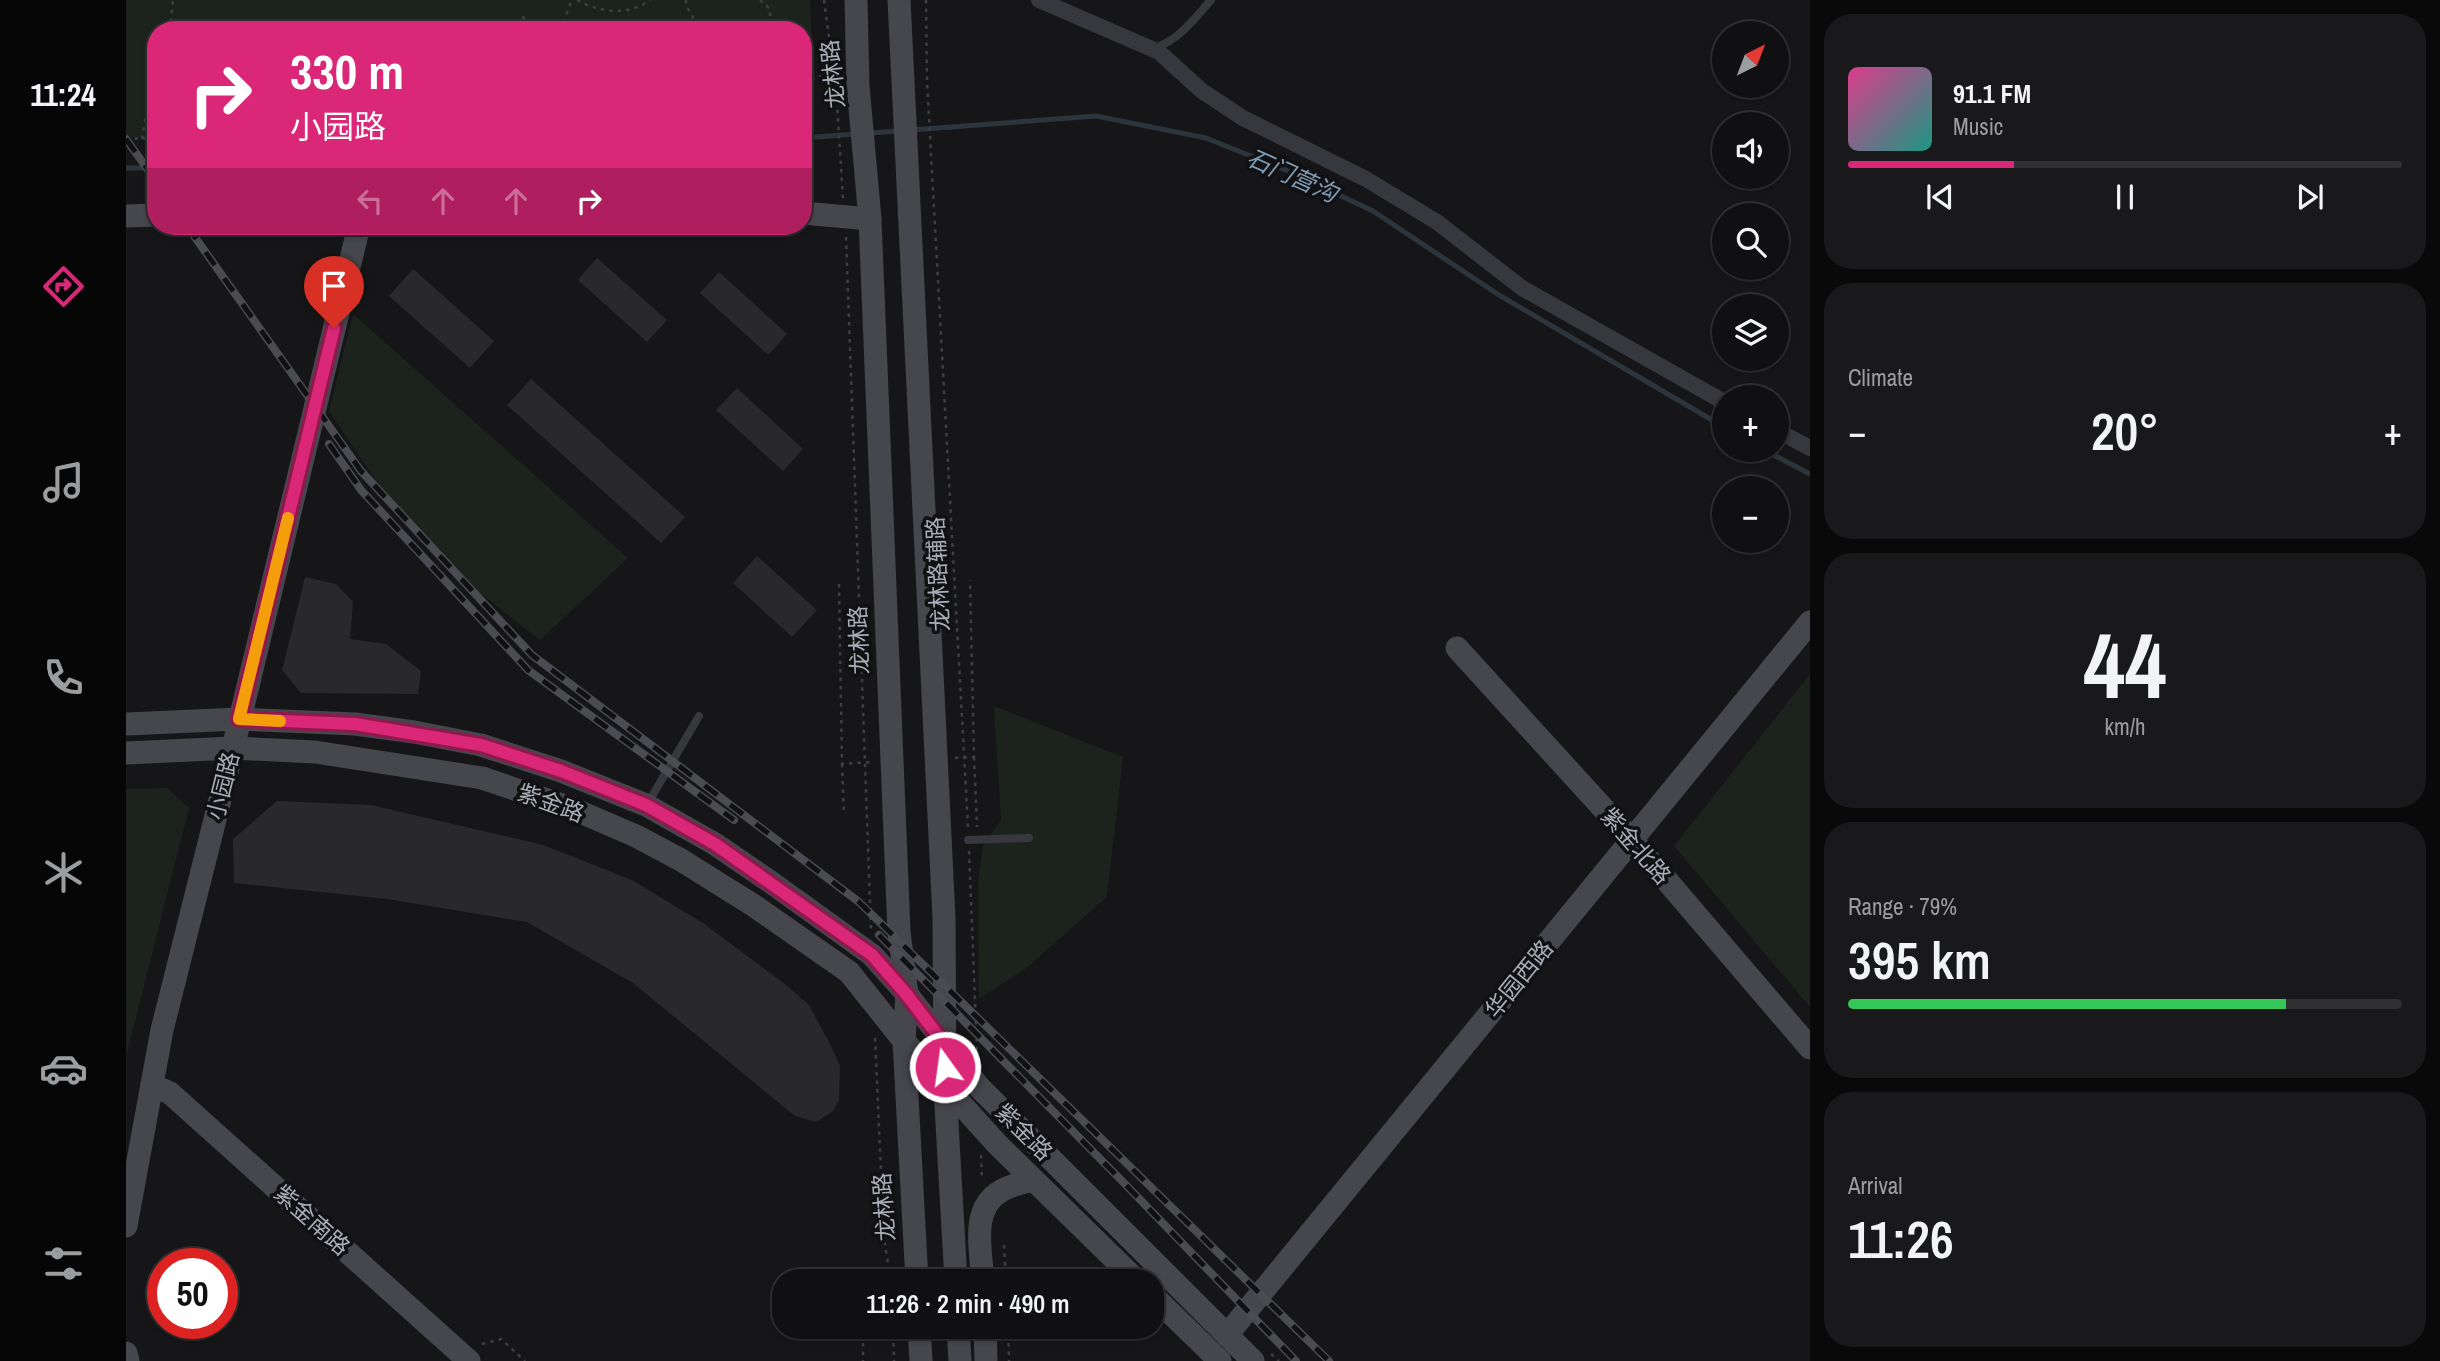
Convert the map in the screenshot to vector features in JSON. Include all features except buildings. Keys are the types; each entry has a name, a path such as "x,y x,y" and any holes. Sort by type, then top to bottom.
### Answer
{"main road":[{"name":"龙林路","path":"856,0 847,87 864,163 870,219 899,918 907,995 904,1041 916,1269"},
{"path":"899,0 945,950 945,1088 955,1269"},
{"path":"812,214 870,219"},
{"path":"126,216 147,215"},
{"name":"小园路","path":"126,1226 162,1030 357,235"},
{"name":"华园西路","path":"1227,1335 1810,622"},
{"name":"紫金北路","path":"1457,648 1633,841 1810,1048"},
{"name":"紫金路","path":"126,724 239,719 355,724 481,745 561,771 646,805 715,844 872,955 979,1087 1254,1361"},
{"name":"紫金路","path":"126,753 233,748 315,752 435,770 482,778 571,808 636,836 681,860 753,905 849,972 904,1041 980,1126 1125,1269"},
{"name":"紫金南路","path":"152,1085 170,1093 464,1356"},
{"path":"982,1269 980,1223 983,1209 990,1198 1003,1189 1032,1180"},
{"path":"1164,1308 1213,1359"},
{"path":"920,1339 921,1361"},
{"path":"959,1339 960,1361"},
{"path":"985,1339 986,1361"},
{"path":"126,1353 128,1361"}],"street":[{"path":"1039,0 1159,52 1202,91 1243,118 1377,186 1437,222 1522,288 1712,394"},
{"path":"1789,437 1810,448"}],"lane":[{"path":"1153,49 1168,43 1184,31 1211,0"},
{"path":"646,805 699,716"},
{"path":"968,840 1029,838"}],"path":[{"path":"171,21 173,0"},
{"path":"564,21 572,0"},
{"path":"578,0 616,12 638,9 650,0"},
{"path":"686,0 695,21"},
{"path":"760,0 769,9 769,21"},
{"name":"龙林路","path":"824,0 847,87 840,166 845,217 872,955"},
{"name":"龙林路辅路","path":"926,0 927,81 977,1052"},
{"path":"522,18 530,21"},
{"path":"812,79 821,76"},
{"path":"142,139 147,109"},
{"path":"126,139 147,139"},
{"path":"974,757 976,811"},
{"path":"842,764 844,815"},
{"name":"龙林路","path":"873,1003 884,1239 889,1269"},
{"path":"980,1126 983,1209"},
{"path":"1004,1245 1005,1269"},
{"path":"464,1356 501,1339 525,1361"},
{"path":"863,1339 863,1361"},
{"path":"893,1339 894,1361"},
{"path":"1008,1339 1009,1361"}],"shaded area":[{"path":"126,0 810,0 811,21 147,21 147,137 126,138"},
{"path":"353,314 628,558 540,640 448,568 373,476 329,411"},
{"path":"1810,674 1810,1007 1674,846"},
{"path":"994,706 1123,757 1107,897 1025,969 979,999 978,881 983,846 1001,820"},
{"path":"167,788 189,808 126,1057 126,789"}],"waterway":[{"name":"石门营沟","path":"911,130 1096,116 1206,138 1288,171 1373,211 1499,295 1712,420"},
{"name":"石门营沟","path":"869,133 901,131"},
{"name":"石门营沟","path":"812,137 856,134"},
{"name":"石门营沟","path":"126,168 147,168"},
{"name":"石门营沟","path":"1787,462 1810,474"}],"railway":[{"path":"126,139 147,168"},
{"path":"193,235 361,471 532,655 859,902 1329,1361"},
{"path":"329,444 361,490 528,670 734,820"},
{"path":"879,935 1296,1361"}],"slow traffic":[{"path":"280,721 239,719 288,518"}],"route":[{"path":"334,328 239,719 355,724 481,745 561,771 646,805 715,844 872,955 946,1046 945,1067"}]}
